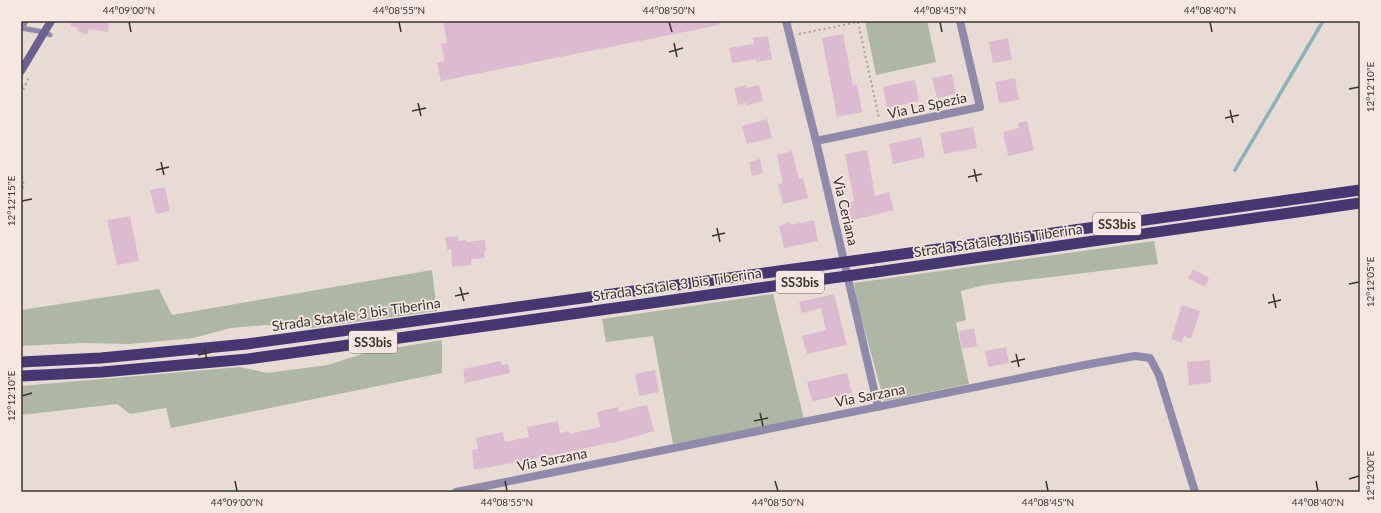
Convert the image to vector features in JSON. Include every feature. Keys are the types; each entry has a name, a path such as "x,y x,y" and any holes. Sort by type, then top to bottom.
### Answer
{"highway":[{"name":"Strada Statale 3 bis Tiberina","path":"21,362 101,358 247,344 1360,190"},
{"name":"Strada Statale 3 bis Tiberina","path":"21,376 102,372 248,359 1360,203"}],"main road":[{"path":"21,71 47,34 51,21"}],"street":[{"name":"Via Ceriana","path":"786,21 816,141 878,407"},
{"name":"Via La Spezia","path":"816,141 980,107 960,21"},
{"name":"Via Sarzana","path":"456,492 1135,356 1150,358 1160,375 1195,492"}],"lane":[{"path":"26,21 21,29 47,34"}],"path":[{"path":"790,35 860,21 881,128"},
{"path":"21,172 24,186 21,192"}],"green space":[{"path":"865,21 927,21 936,62 876,75"},
{"path":"1154,241 1158,264 984,285 961,291 966,320 956,323 969,384 884,401 858,306 854,283"},
{"path":"432,270 437,311 311,328 266,325 231,328 193,338 130,344 82,343 21,346 21,310 159,289 172,315"},
{"path":"773,294 804,419 673,444 653,336 606,342 602,319"},
{"path":"442,340 442,373 171,428 166,408 130,414 117,404 21,415 21,386 240,367 267,373 328,365 365,353"}],"building":[{"path":"71,21 109,21 108,32 89,29 87,35 77,30 79,28 71,26"},
{"path":"443,21 719,21 719,25 441,81 437,63 445,61 441,44 447,43"},
{"path":"843,34 853,85 857,84 862,112 837,117 822,38"},
{"path":"768,36 772,59 757,62 756,59 732,63 729,48 754,44 753,38"},
{"path":"1008,38 1012,60 993,63 989,42"},
{"path":"952,74 956,94 937,98 932,78"},
{"path":"1015,78 1019,100 999,103 995,82"},
{"path":"915,80 919,101 887,108 883,87"},
{"path":"746,85 747,88 759,85 763,101 747,105 746,103 738,105 734,88"},
{"path":"767,119 772,138 747,144 742,126"},
{"path":"1027,121 1034,150 1008,156 1003,132 1019,128 1018,123"},
{"path":"973,127 977,148 944,154 940,133"},
{"path":"921,137 925,157 893,164 889,144"},
{"path":"867,150 875,196 889,192 894,210 849,221 845,203 854,201 845,154"},
{"path":"792,151 799,179 803,178 808,198 783,204 778,184 783,183 777,155"},
{"path":"760,159 763,173 752,176 749,162"},
{"path":"165,187 170,211 156,214 150,190"},
{"path":"130,216 139,261 117,265 107,220"},
{"path":"814,220 818,241 784,248 779,226 790,222 791,225"},
{"path":"458,236 458,241 465,240 466,242 485,240 485,258 471,259 471,265 452,267 451,249 447,250 445,237"},
{"path":"1193,269 1209,278 1205,287 1188,278"},
{"path":"834,294 847,345 807,354 802,336 826,330 821,308 802,313 799,302"},
{"path":"1182,305 1200,311 1191,339 1184,336 1182,343 1171,339"},
{"path":"974,328 977,346 962,349 959,331"},
{"path":"1006,347 1009,363 988,367 985,351"},
{"path":"1210,360 1211,383 1189,385 1187,362"},
{"path":"501,361 502,365 508,364 510,373 465,383 463,369"},
{"path":"655,370 659,392 639,396 635,374"},
{"path":"847,373 852,393 812,401 807,382"},
{"path":"647,405 654,431 613,443 474,470 472,450 478,449 476,438 503,432 505,442 529,437 527,427 558,421 560,433 569,431 570,434 600,427 597,412 618,407 619,412"}],"waterway":[{"path":"1235,170 1323,21"}]}
